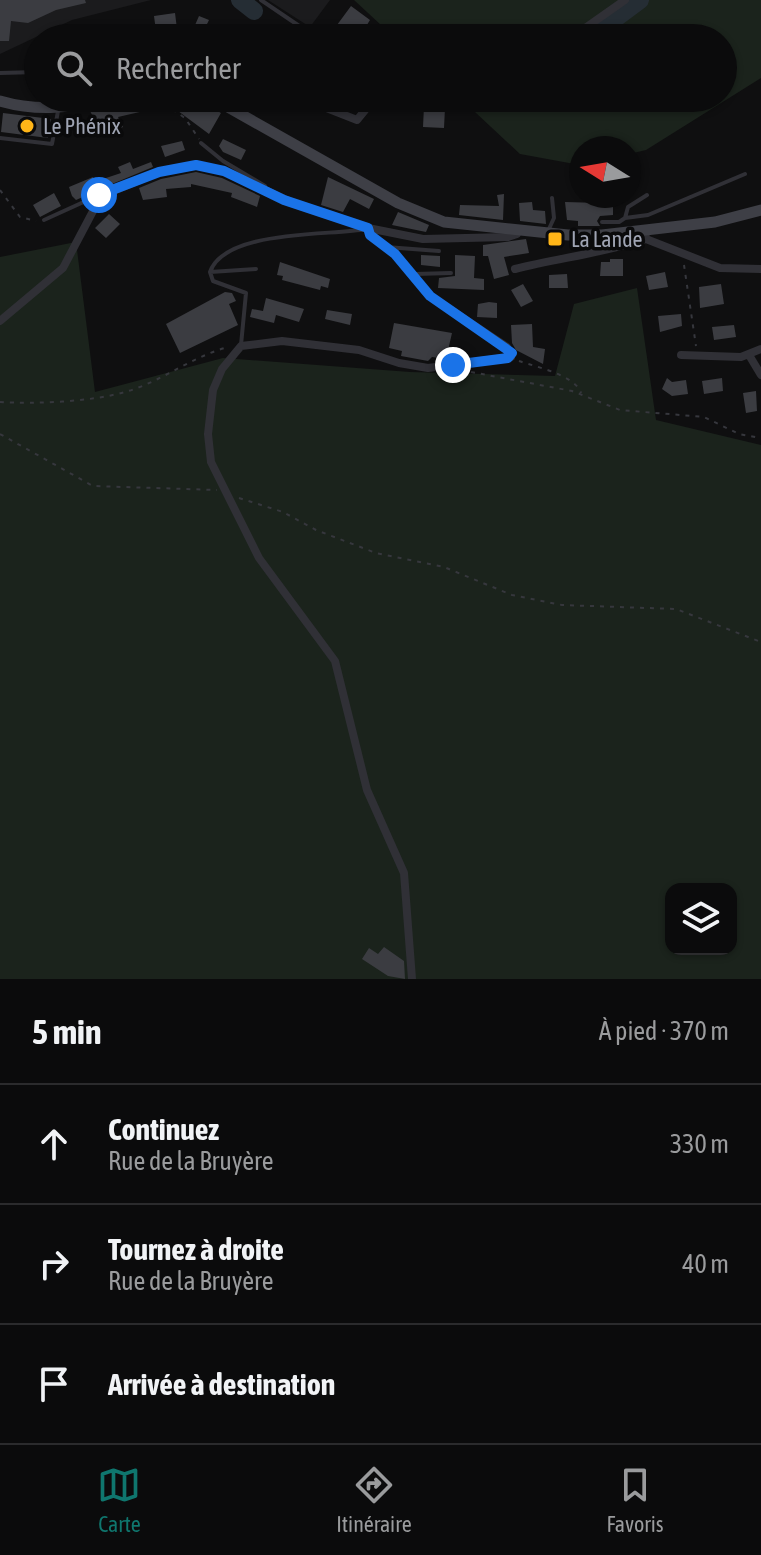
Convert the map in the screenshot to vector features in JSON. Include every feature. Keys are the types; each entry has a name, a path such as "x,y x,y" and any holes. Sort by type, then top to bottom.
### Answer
{"main road":[{"path":"0,101 24,107"},
{"path":"237,112 418,213 455,224 585,235 647,233 729,219 761,210"}],"street":[{"path":"591,24 625,0"},
{"path":"334,112 351,119 362,116 364,112"},
{"path":"0,321 63,268 101,196 159,172 196,165 235,175 269,193 368,228 415,238 455,240 512,237 518,229"},
{"path":"368,228 370,235 386,247 447,310 507,347 511,357 428,368 346,348 282,341 241,346 217,378 208,434 211,462 259,558 335,661 367,790 404,873 412,979"},
{"path":"515,269 647,233 720,268 743,271 761,269"},
{"path":"681,355 749,355 761,349"},
{"path":"749,355 755,370 761,375"}],"lane":[{"path":"261,0 296,24"},
{"path":"0,73 24,72"},
{"path":"0,138 52,144 57,112"},
{"path":"201,143 223,161 267,187 269,193"},
{"path":"602,222 619,222 625,218 648,215 745,174"},
{"path":"625,218 628,207 647,195"},
{"path":"44,220 101,196"},
{"path":"548,233 554,218 552,198"},
{"path":"647,233 648,215"},
{"path":"210,272 224,255 265,239 368,228"},
{"path":"386,247 439,251"},
{"path":"210,272 256,269"},
{"path":"210,272 213,281 246,293 241,346"},
{"path":"412,275 451,273"}],"path":[{"path":"176,112 185,118 201,143"},
{"path":"0,190 20,217 44,220"},
{"path":"684,264 696,345"},
{"path":"0,402 41,403 125,392 192,359 241,346"},
{"path":"511,357 562,377 579,388 581,393"},
{"path":"471,372 581,393 620,410 704,417 739,434 761,438"},
{"path":"0,434 93,486 228,494 283,512 316,530 376,553 444,567 512,595 562,605 676,609 761,642"}],"shaded area":[{"path":"0,0 151,0 64,24 24,24 24,43 0,54"},
{"path":"268,0 330,0 312,24 305,24"},
{"path":"354,0 761,0 761,78 737,93 737,24 380,24"},
{"path":"475,112 707,112 641,151 641,136 569,136 569,163 520,154"},
{"path":"76,242 95,392 223,358 410,372 555,376 574,304 637,288 656,420 761,445 761,979 0,979 0,257"}],"building":[{"path":"0,0 85,0 86,3 56,10 28,23 11,21 9,41 0,41"},
{"path":"351,6 370,20 368,24 338,24"},
{"path":"175,13 176,24 155,24 154,16"},
{"path":"199,16 209,20 207,24 196,24"},
{"path":"91,112 140,112 118,117 123,127 103,136"},
{"path":"179,112 221,113 209,134"},
{"path":"424,112 445,112 444,128 423,127"},
{"name":"Le Phénix","path":"3,113 51,119 48,138 1,132"},
{"path":"223,139 246,150 241,160 223,152 219,146"},
{"path":"182,141 185,150 165,157 161,146"},
{"path":"130,162 133,169 151,162 153,167 100,189 97,181 121,173 118,167"},
{"path":"196,172 222,178 260,196 257,207 231,197 232,193 191,184 191,187 166,189 167,197 143,200 139,188 161,179"},
{"path":"93,177 96,185 82,191 85,196 76,200 69,187"},
{"path":"328,177 374,199 369,209 350,199 343,212 321,205"},
{"path":"54,193 61,206 40,217 33,205"},
{"path":"504,194 503,220 459,215 460,205 499,206 497,195"},
{"path":"532,202 533,210 545,211 546,224 520,221 519,203"},
{"path":"565,202 569,202 569,208 613,208 613,215 600,216 597,221 600,226 578,226 578,221 567,220"},
{"path":"398,212 429,225 426,232 392,225"},
{"path":"109,214 120,224 106,238 95,228"},
{"path":"526,239 529,253 504,257 509,275 494,279 488,256 483,256 483,245"},
{"path":"421,255 440,256 440,267 421,265"},
{"path":"455,255 475,256 474,278 484,279 484,290 438,288 439,278 455,276"},
{"path":"610,259 623,259 623,276 600,276 601,262 610,262"},
{"path":"280,262 330,279 328,288 321,286 320,290 282,280 283,276 277,275"},
{"path":"665,272 668,287 649,290 646,276"},
{"path":"567,274 568,288 549,288 549,275"},
{"path":"523,284 533,301 521,307 511,290"},
{"path":"721,284 724,304 700,308 699,287"},
{"path":"225,292 232,293 236,301 229,304 238,325 180,353 166,324"},
{"path":"266,298 304,309 299,322 276,315 274,323 250,317 252,309 263,311"},
{"path":"497,303 497,318 477,317 478,304"},
{"path":"327,310 352,314 350,325 325,319"},
{"path":"681,314 682,326 660,332 658,316"},
{"path":"394,323 452,333 446,359 432,357 428,361 401,356 402,351 389,348"},
{"path":"532,324 533,347 545,349 543,364 516,350 512,343 511,325"},
{"path":"734,325 736,337 714,340 712,327"},
{"path":"667,378 672,382 686,380 688,394 672,396 662,389"},
{"path":"722,378 723,391 704,394 702,381"},
{"path":"756,391 757,411 746,413 743,393"},
{"path":"384,947 404,961 405,979 388,976 362,959 369,948 378,954"}],"waterway":[{"path":"240,0 254,11"},
{"path":"608,24 640,0"}],"place":[{"name":"Le Phénix","path":"27,126"},
{"name":"La Lande","path":"555,239"}],"route":[{"path":"99,195 159,172 196,165 235,175 284,200 368,228 370,235 395,254 430,296 512,353 508,358 453,365"}]}
